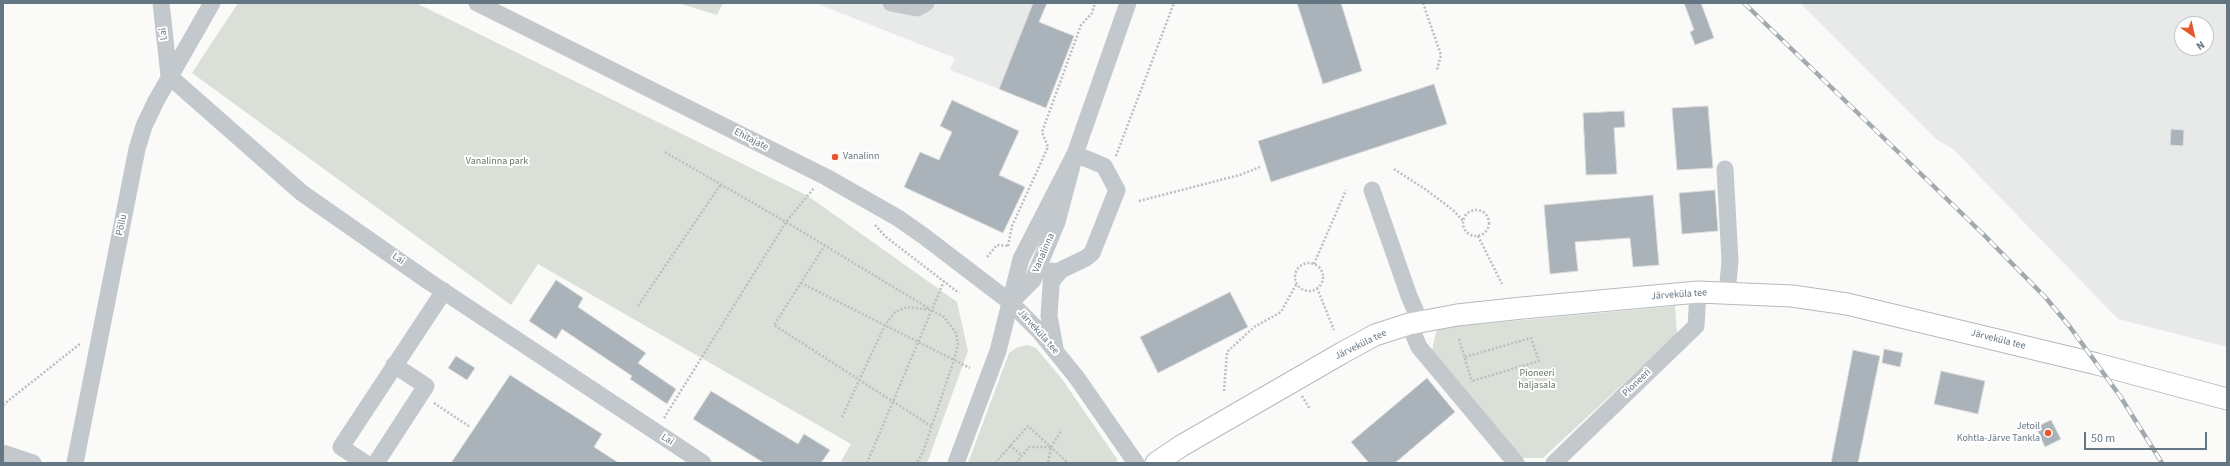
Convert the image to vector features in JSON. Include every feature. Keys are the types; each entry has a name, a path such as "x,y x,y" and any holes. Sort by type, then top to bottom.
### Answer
{"main road":[{"name":"Järveküla tee","path":"1156,463 1181,446 1376,335 1415,323 1522,308 1698,292 1792,296 1847,304 2097,364 2227,399"}],"street":[{"name":"Lai","path":"161,3 169,76 302,193 444,291 703,463"},
{"name":"Põllu","path":"75,463 137,149 144,126 169,76 212,3"},
{"name":"Ehitajate","path":"477,3 819,174 871,202 926,237 1010,302"},
{"path":"891,3 917,8 926,3"},
{"name":"Vanalinna","path":"1010,302 1033,280 1057,222 1075,154 1128,3"},
{"name":"Vanalinna","path":"1010,302 1021,259 1075,154"},
{"path":"1051,282 1061,270 1086,258 1092,253 1117,190 1104,166 1075,154"},
{"path":"1725,168 1730,260 1727,293"},
{"path":"1372,190 1409,296 1419,347 1516,463"},
{"path":"1055,350 1049,316 1057,222"},
{"path":"365,463 341,447 444,291"},
{"name":"Pioneeri","path":"1554,463 1696,326 1698,292"},
{"name":"Järveküla tee","path":"1010,302 1039,331 1077,378 1136,463"},
{"name":"Järveküla tee","path":"956,463 998,351 1010,302"},
{"path":"376,463 426,386 394,365"},
{"path":"3,453 33,463"}],"path":[{"path":"1008,246 1012,226 1048,147 1042,132 1081,25 1092,12 1095,3"},
{"path":"1116,157 1174,3"},
{"path":"1423,3 1441,55 1437,70"},
{"path":"666,152 944,317 956,333 958,344 923,452 917,463"},
{"path":"1139,200 1240,175 1260,167"},
{"path":"1394,170 1425,189 1453,210 1463,221 1467,232 1478,236 1502,284"},
{"path":"638,306 721,184"},
{"path":"655,432 786,222 817,184"},
{"path":"1314,264 1346,190"},
{"path":"1463,221 1471,211 1480,210 1487,216 1488,228 1478,236"},
{"path":"886,238 959,293"},
{"path":"825,245 774,325 931,426"},
{"path":"987,257 997,245 1013,248"},
{"path":"1224,391 1227,352 1254,327 1281,312 1297,283 1296,274 1300,266 1304,264 1314,264 1321,269 1324,277 1317,288 1308,291 1304,290 1297,283"},
{"path":"867,463 944,281"},
{"path":"801,283 970,368"},
{"path":"1317,288 1334,330"},
{"path":"842,417 885,325 895,312 907,307 932,310"},
{"path":"3,405 102,326"},
{"path":"1465,358 1531,338 1539,361 1472,381"},
{"path":"1459,339 1476,396 1467,404"},
{"path":"1299,390 1310,409"},
{"path":"420,394 470,427"},
{"path":"995,463 1028,426 1068,463"},
{"path":"1048,463 1051,447 1061,431"},
{"path":"1010,445 1022,456"},
{"path":"1016,463 1029,447 1051,447"}],"shaded area":[{"path":"815,3 1047,3 1032,5 999,89 950,70 955,58"},
{"path":"1800,3 2227,3 2227,347 2118,319 1953,149 1937,140"}],"green space":[{"name":"Vanalinna park","path":"238,3 416,3 808,196 957,302 968,351 927,463 840,463 851,444 538,264 511,305 192,73"},
{"path":"678,3 723,3 717,15"},
{"name":"Pioneeri haljasala","path":"1675,306 1677,334 1543,458 1522,458 1432,351 1437,328"},
{"path":"1028,345 1036,348 1062,379 1117,459 1117,463 968,463 1009,353 1018,347"}],"building":[{"path":"1033,3 1047,3 1039,22 1074,36 1046,108 999,89"},
{"path":"1297,3 1341,3 1362,71 1323,84"},
{"path":"1684,3 1701,3 1714,38 1695,45 1690,32 1694,30"},
{"path":"1434,84 1447,124 1271,182 1258,141"},
{"path":"952,100 1019,131 999,175 1025,187 1003,233 904,187 920,152 939,160 952,132 940,126"},
{"path":"1708,106 1713,168 1677,170 1672,108"},
{"path":"1624,111 1625,127 1614,128 1617,174 1586,175 1583,113"},
{"path":"2171,129 2184,130 2183,146 2170,145"},
{"path":"1715,190 1718,231 1682,234 1679,193"},
{"path":"1653,195 1659,265 1633,267 1630,238 1575,242 1578,271 1550,274 1544,205"},
{"path":"556,280 583,298 578,307 646,353 638,363 676,389 667,404 630,379 632,376 562,329 556,339 529,321"},
{"path":"1230,292 1248,327 1158,373 1140,337"},
{"path":"1884,349 1903,353 1900,367 1882,363"},
{"path":"1853,350 1880,356 1858,463 1831,463"},
{"path":"456,356 475,368 467,380 448,368"},
{"path":"1941,371 1985,381 1978,414 1934,404"},
{"path":"510,375 602,434 594,447 619,463 451,463"},
{"path":"1427,378 1455,412 1395,463 1369,463 1351,442"},
{"path":"711,391 798,444 804,434 830,450 821,463 764,463 693,419"},
{"name":"Jetoil Kohtla-Järve Tankla","path":"2051,420 2061,439 2045,447 2036,427"}],"railway":[{"path":"1744,3 1982,233 2046,298 2070,327 2120,396 2162,463"}],"place":[{"name":"Vanalinn","path":"835,157"},
{"name":"Jetoil Kohtla-Järve Tankla","path":"2048,433"}]}
